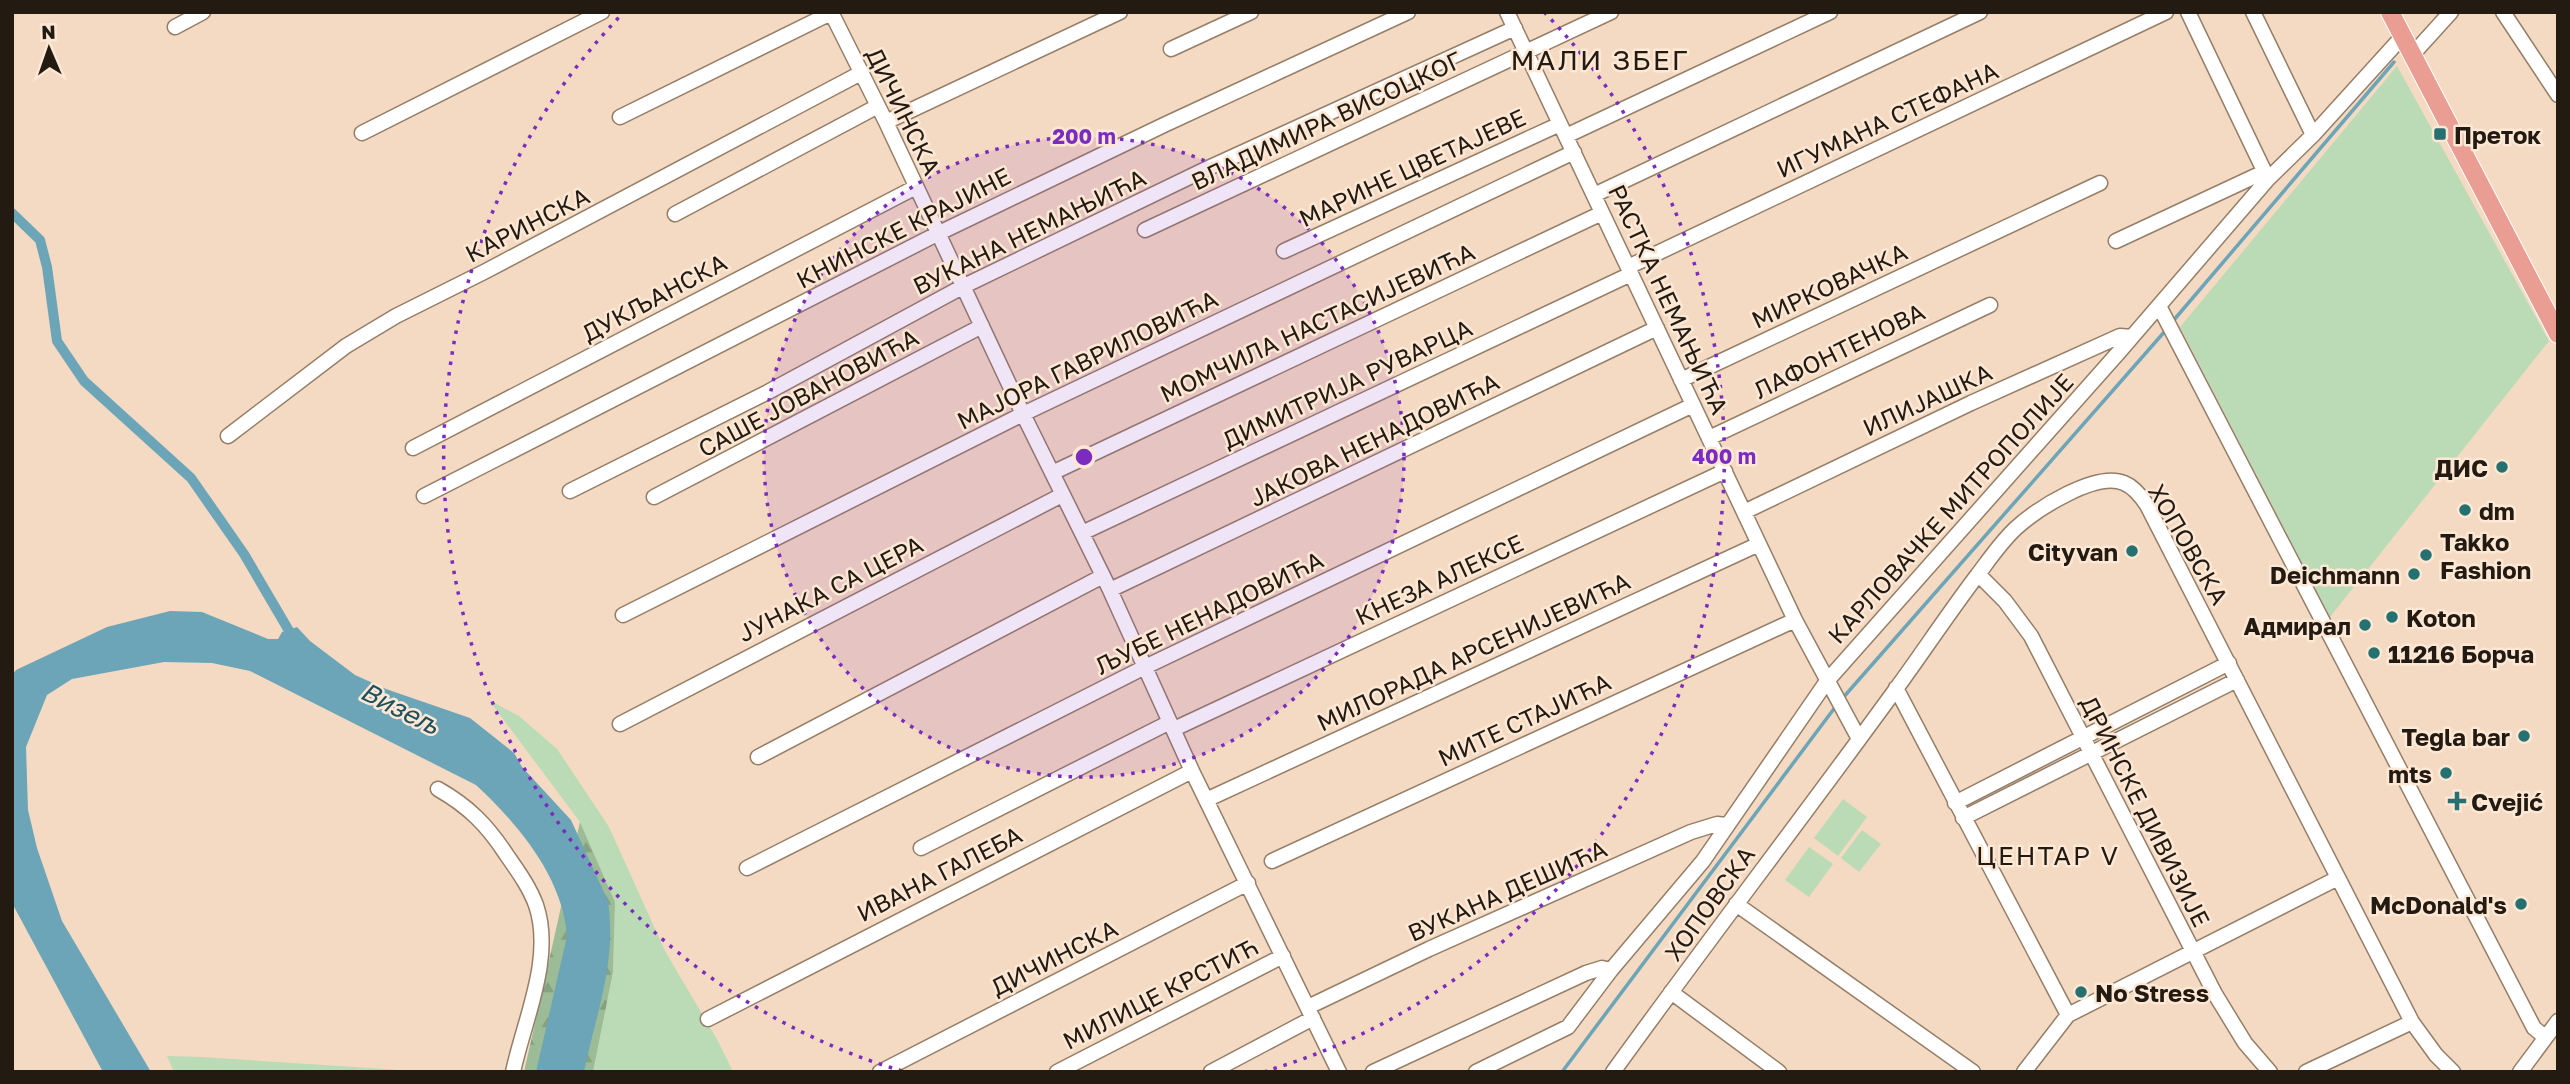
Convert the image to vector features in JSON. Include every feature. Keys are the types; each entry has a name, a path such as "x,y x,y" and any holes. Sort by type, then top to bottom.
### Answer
{"main road":[{"path":"2390,12 2558,334"}],"street":[{"path":"175,27 203,12"},
{"path":"362,133 602,12"},
{"path":"886,122 1120,12"},
{"path":"1171,50 1251,12"},
{"name":"КНИНСКЕ КРАЈИНЕ","path":"424,496 937,234 1408,12"},
{"name":"РАСТКА НЕМАЊИЋА","path":"1507,12 1795,620 1856,734"},
{"name":"ВЛАДИМИРА ВИСОЦКОГ","path":"1145,230 1611,12"},
{"name":"МАРИНЕ ЦВЕТАЈЕВЕ","path":"1283,251 1830,12"},
{"path":"1594,195 1980,12"},
{"name":"ИГУМАНА СТЕФАНА","path":"1630,270 2166,12"},
{"path":"2116,241 2266,176 2188,12"},
{"path":"2253,12 2312,135"},
{"path":"2412,55 2451,12"},
{"path":"2503,12 2558,95"},
{"path":"620,117 831,13"},
{"name":"ДИЧИНСКА","path":"831,13 886,122 1023,414 1110,590 1192,771 1339,1072"},
{"name":"ВУКАНА НЕМАЊИЋА","path":"570,491 768,391 964,286 1205,170 1515,28"},
{"name":"КАРЛОВАЧКЕ МИТРОПОЛИЈЕ","path":"1476,1072 1568,1027 1611,970 1703,861 1827,681 2132,337 2266,176 2312,135 2402,37"},
{"name":"КАРИНСКА","path":"228,436 346,346 396,316 861,73"},
{"path":"676,214 878,106"},
{"name":"МАЈОРА ГАВРИЛОВИЋА","path":"624,615 1023,414 1574,152"},
{"name":"МИРКОВАЧКА","path":"1681,380 2100,183"},
{"name":"ДУКЉАНСКА","path":"413,448 916,187"},
{"name":"МОМЧИЛА НАСТАСИЈЕВИЋА","path":"1052,473 1602,213"},
{"name":"ДИМИТРИЈА РУВАРЦА","path":"1082,533 1630,270"},
{"name":"ЛАФОНТЕНОВА","path":"1709,438 1990,305"},
{"path":"2158,306 2534,1028 2545,1037"},
{"name":"САШЕ ЈОВАНОВИЋА","path":"654,497 982,326"},
{"name":"ЈАКОВА НЕНАДОВИЋА","path":"1110,590 1657,328"},
{"name":"ИЛИЈАШКА","path":"1744,512 1971,403 2123,335 2132,337"},
{"name":"ЉУБЕ НЕНАДОВИЋА","path":"747,868 1145,667 1693,405"},
{"name":"КНЕЗА АЛЕКСЕ","path":"1172,726 1724,471"},
{"name":"ХОПОВСКА","path":"1613,1072 1736,905 1856,734 1896,688 1996,549 2017,527 2058,500 2103,481 2126,484 2138,493 2147,505 2412,1022 2436,1055 2453,1072"},
{"name":"ЈУНАКА СА ЦЕРА","path":"620,724 1062,495"},
{"name":"МИЛОРАДА АРСЕНИЈЕВИЋА","path":"1206,800 1759,544"},
{"name":"ДРИНСКЕ ДИВИЗИЈЕ","path":"1978,574 2020,618 2232,1023 2270,1072"},
{"path":"758,757 1103,576"},
{"name":"МИТЕ СТАЈИЋА","path":"1272,861 1795,620"},
{"path":"1955,803 2229,663"},
{"path":"1963,818 2237,680"},
{"path":"1896,688 2068,1016"},
{"path":"921,848 1172,726"},
{"name":"ИВАНА ГАЛЕБА","path":"708,1019 1192,771"},
{"path":"438,789 461,802 481,821 516,868 536,906 539,925 538,976 513,1072"},
{"name":"ВУКАНА ДЕШИЋА","path":"1211,1072 1311,1013 1429,949 1691,832 1717,824 1726,825"},
{"path":"2024,1072 2068,1016 2338,878"},
{"name":"ДИЧИНСКА","path":"880,1072 1248,883"},
{"path":"1736,905 1973,1072"},
{"name":"МИЛИЦЕ КРСТИЋ","path":"1057,1072 1283,956"},
{"path":"1373,1072 1586,973 1602,968 1611,970"},
{"path":"1671,992 1779,1072"},
{"path":"2520,1072 2558,1021"},
{"path":"2306,1072 2412,1022"}],"green space":[{"path":"2397,66 2549,341 2330,617 2180,327"},
{"path":"489,700 519,716 557,749 609,827 665,951 718,1041 733,1072 593,1072 613,972 615,902 580,822"},
{"path":"1843,799 1867,817 1838,856 1814,838"},
{"path":"580,822 615,902 613,972 593,1072 524,1072"},
{"path":"1862,830 1881,844 1859,872 1841,858"},
{"path":"1809,847 1833,864 1809,897 1785,880"},
{"path":"167,1056 201,1057 432,1072 174,1072"}],"water":[{"name":"Визељ","path":"170,611 202,612 268,639 278,639 282,632 297,627 310,641 355,675 386,689 470,718 514,753 522,767 571,820 608,901 608,967 584,1072 536,1072 567,936 564,914 557,893 535,853 492,800 476,785 250,671 212,663 164,662 72,679 47,695 26,747 28,810 37,848 62,921 151,1072 103,1072 12,903 12,675 16,670 107,627"}],"waterway":[{"path":"2173,321 2394,62"},
{"path":"12,213 40,240 47,267 57,341 84,381 191,478 244,554 295,641"},
{"path":"1841,700 2166,330"},
{"path":"1562,1072 1836,706"}],"place":[{"name":"Преток","path":"2440,134"},
{"name":"ДИС","path":"2502,467"},
{"name":"dm","path":"2465,510"},
{"name":"Cityvan","path":"2132,551"},
{"name":"Takko Fashion","path":"2426,555"},
{"name":"Deichmann","path":"2414,574"},
{"name":"Koton","path":"2392,617"},
{"name":"Адмирал","path":"2365,625"},
{"name":"11216 Борча","path":"2374,653"},
{"name":"Tegla bar","path":"2524,736"},
{"name":"mts","path":"2446,773"},
{"name":"Cvejić","path":"2457,801"},
{"name":"McDonald's","path":"2521,904"},
{"name":"No Stress","path":"2081,992"}],"district":[{"name":"МАЛИ ЗБЕГ","path":"1600,59"},
{"name":"ЦЕНТАР V","path":"2048,855"}]}
